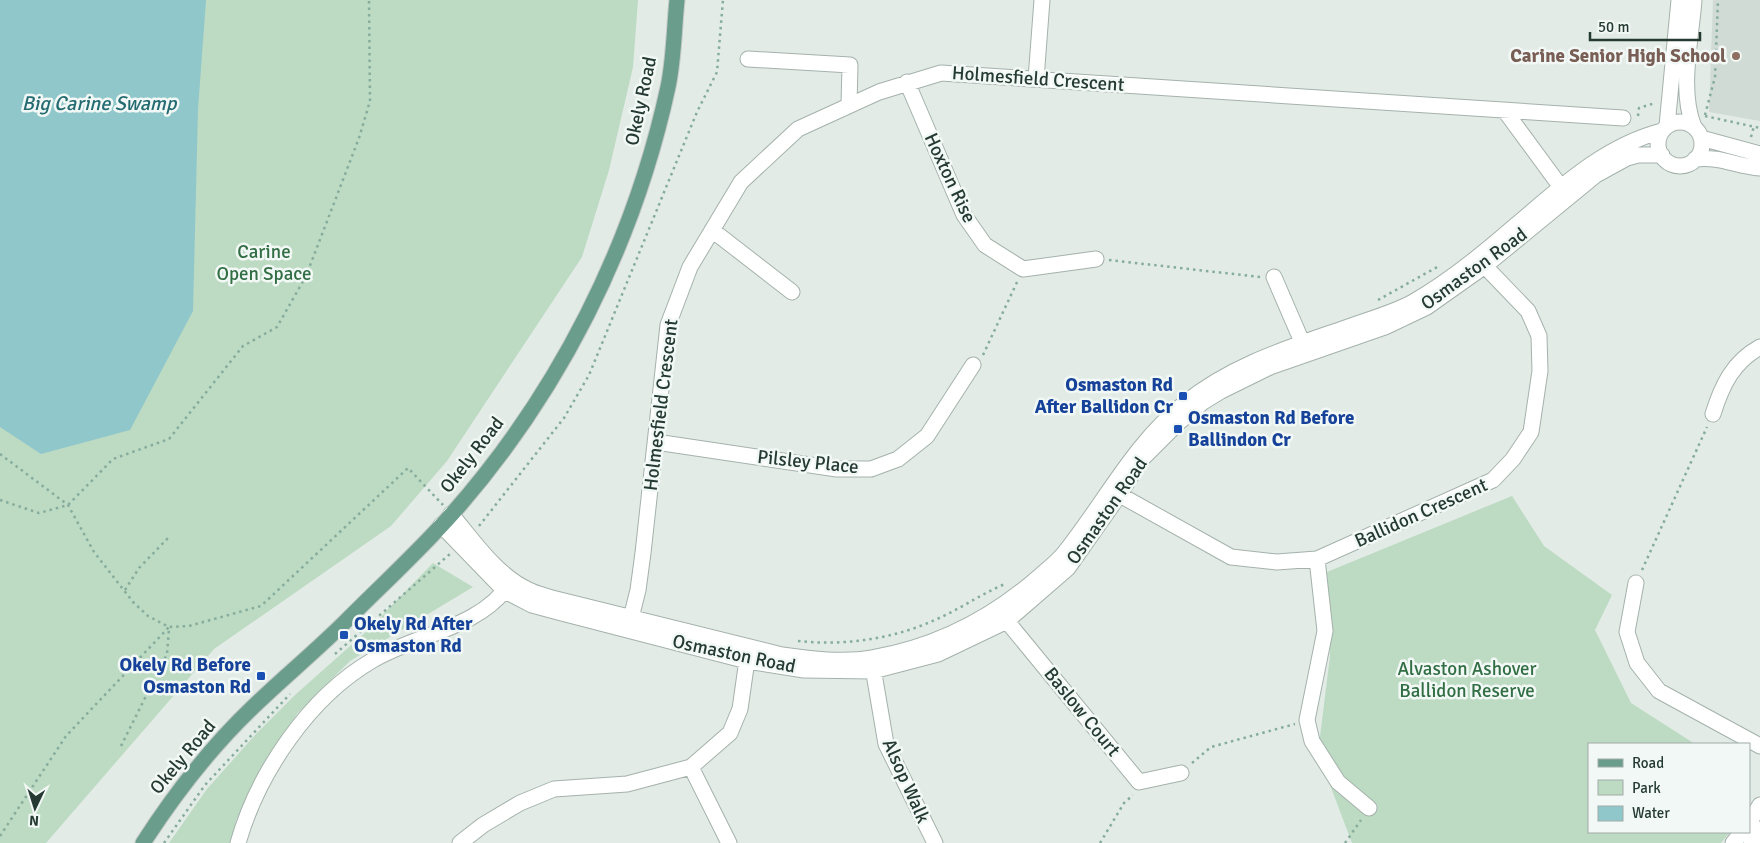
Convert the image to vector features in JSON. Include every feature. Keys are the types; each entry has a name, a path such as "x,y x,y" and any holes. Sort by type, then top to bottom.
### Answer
{"main road":[{"name":"Okely Road","path":"143,843 162,813 250,709 341,626 446,520 482,477 538,401 574,340 617,249 646,174 668,84 678,0"}],"street":[{"path":"1036,79 1042,0"},
{"path":"1679,0 1664,129 1658,143 1662,155 1671,163 1679,165 1695,159 1723,159 1748,167 1760,168"},
{"path":"1694,0 1685,94 1688,110 1697,132 1701,149 1695,159"},
{"path":"748,59 850,65 849,105"},
{"name":"Holmesfield Crescent","path":"629,623 643,553 668,324 690,267 741,182 798,129 849,105 907,82 941,73 1623,118"},
{"name":"Hoxton Rise","path":"907,82 964,215 985,245 1023,269"},
{"path":"1504,111 1564,192"},
{"path":"1664,129 1683,122 1697,132 1760,154"},
{"name":"Osmaston Road","path":"446,520 491,560 508,585 529,590 629,623 748,654 872,665 1002,615 1027,588 1064,554 1115,492 1155,430 1188,400 1225,375 1247,364 1305,348 1402,307 1481,262 1618,147 1664,129"},
{"name":"Osmaston Road","path":"1564,192 1626,158 1638,155 1662,155"},
{"path":"712,230 792,292"},
{"path":"1023,269 1096,259"},
{"name":"Ballidon Crescent","path":"1115,492 1232,557 1277,562 1317,559 1493,480 1513,459 1531,432 1540,371 1539,336 1528,311 1481,262"},
{"path":"1274,277 1305,348"},
{"path":"1713,414 1721,388 1732,370 1746,355 1760,347"},
{"name":"Pilsley Place","path":"656,442 837,470 871,469 898,459 927,436 973,365"},
{"path":"1317,559 1325,631 1307,720 1312,741 1338,782 1369,808"},
{"path":"1636,583 1627,632 1637,663 1659,691 1760,746"},
{"path":"238,843 258,787 279,751 335,689 373,660 480,614 508,585"},
{"name":"Baslow Court","path":"1002,615 1139,782"},
{"path":"460,843 483,825 520,803 554,789 627,784 691,767 730,733 740,709 748,654"},
{"name":"Alsop Walk","path":"872,665 886,744 935,843"},
{"path":"691,767 729,843"},
{"path":"1139,782 1181,773"},
{"path":"1750,821 1760,805"},
{"path":"1751,843 1760,829"},
{"path":"1733,843 1741,833"}],"path":[{"path":"0,500 39,513 68,505 114,459 170,439 243,346 277,327 306,276 359,138 370,101 369,0"},
{"path":"1705,116 1714,77 1718,0"},
{"path":"1703,111 1705,116"},
{"path":"1705,116 1760,128"},
{"path":"1096,259 1184,267 1251,277 1274,277"},
{"path":"1370,304 1410,284 1440,266"},
{"path":"973,365 983,354 1023,269"},
{"path":"1636,583 1713,414"},
{"path":"0,454 68,505 94,552 133,602 148,616 169,627 188,626 261,606 408,468 446,520"},
{"path":"124,590 139,568 169,537"},
{"path":"790,640 848,642 875,639 909,631 938,619 983,593 1007,583"},
{"path":"121,746 167,654 169,627"},
{"path":"0,836 66,736 169,627"},
{"path":"1181,773 1211,747 1307,720"},
{"path":"1100,843 1124,803 1137,791 1139,782"},
{"path":"1345,843 1369,808"}],"shaded area":[{"name":"Carine Senior High School","path":"1713,0 1760,0 1760,121 1709,112"}],"green space":[{"name":"Carine Open Space","path":"0,0 638,0 633,67 609,170 582,257 447,461 391,526 214,649 46,843 0,843"},
{"name":"Alvaston Ashover Ballidon Reserve","path":"1512,496 1544,546 1612,595 1595,630 1631,703 1693,743 1588,743 1588,833 1729,833 1721,843 1352,843 1318,753 1330,656 1327,572"},
{"path":"433,563 473,587 350,661 297,714 236,820 233,843 169,843 207,789 256,734 295,695 367,631"}],"water":[{"name":"Big Carine Swamp","path":"0,0 206,0 198,109 193,311 130,430 41,454 0,427"}],"place":[{"name":"Carine Senior High School","path":"1736,56"},
{"name":"Osmaston Rd After Ballidon Cr","path":"1183,396"},
{"name":"Osmaston Rd Before Ballindon Cr","path":"1178,429"},
{"name":"Okely Rd After Osmaston Rd","path":"344,635"},
{"name":"Okely Rd Before Osmaston Rd","path":"261,676"}]}
